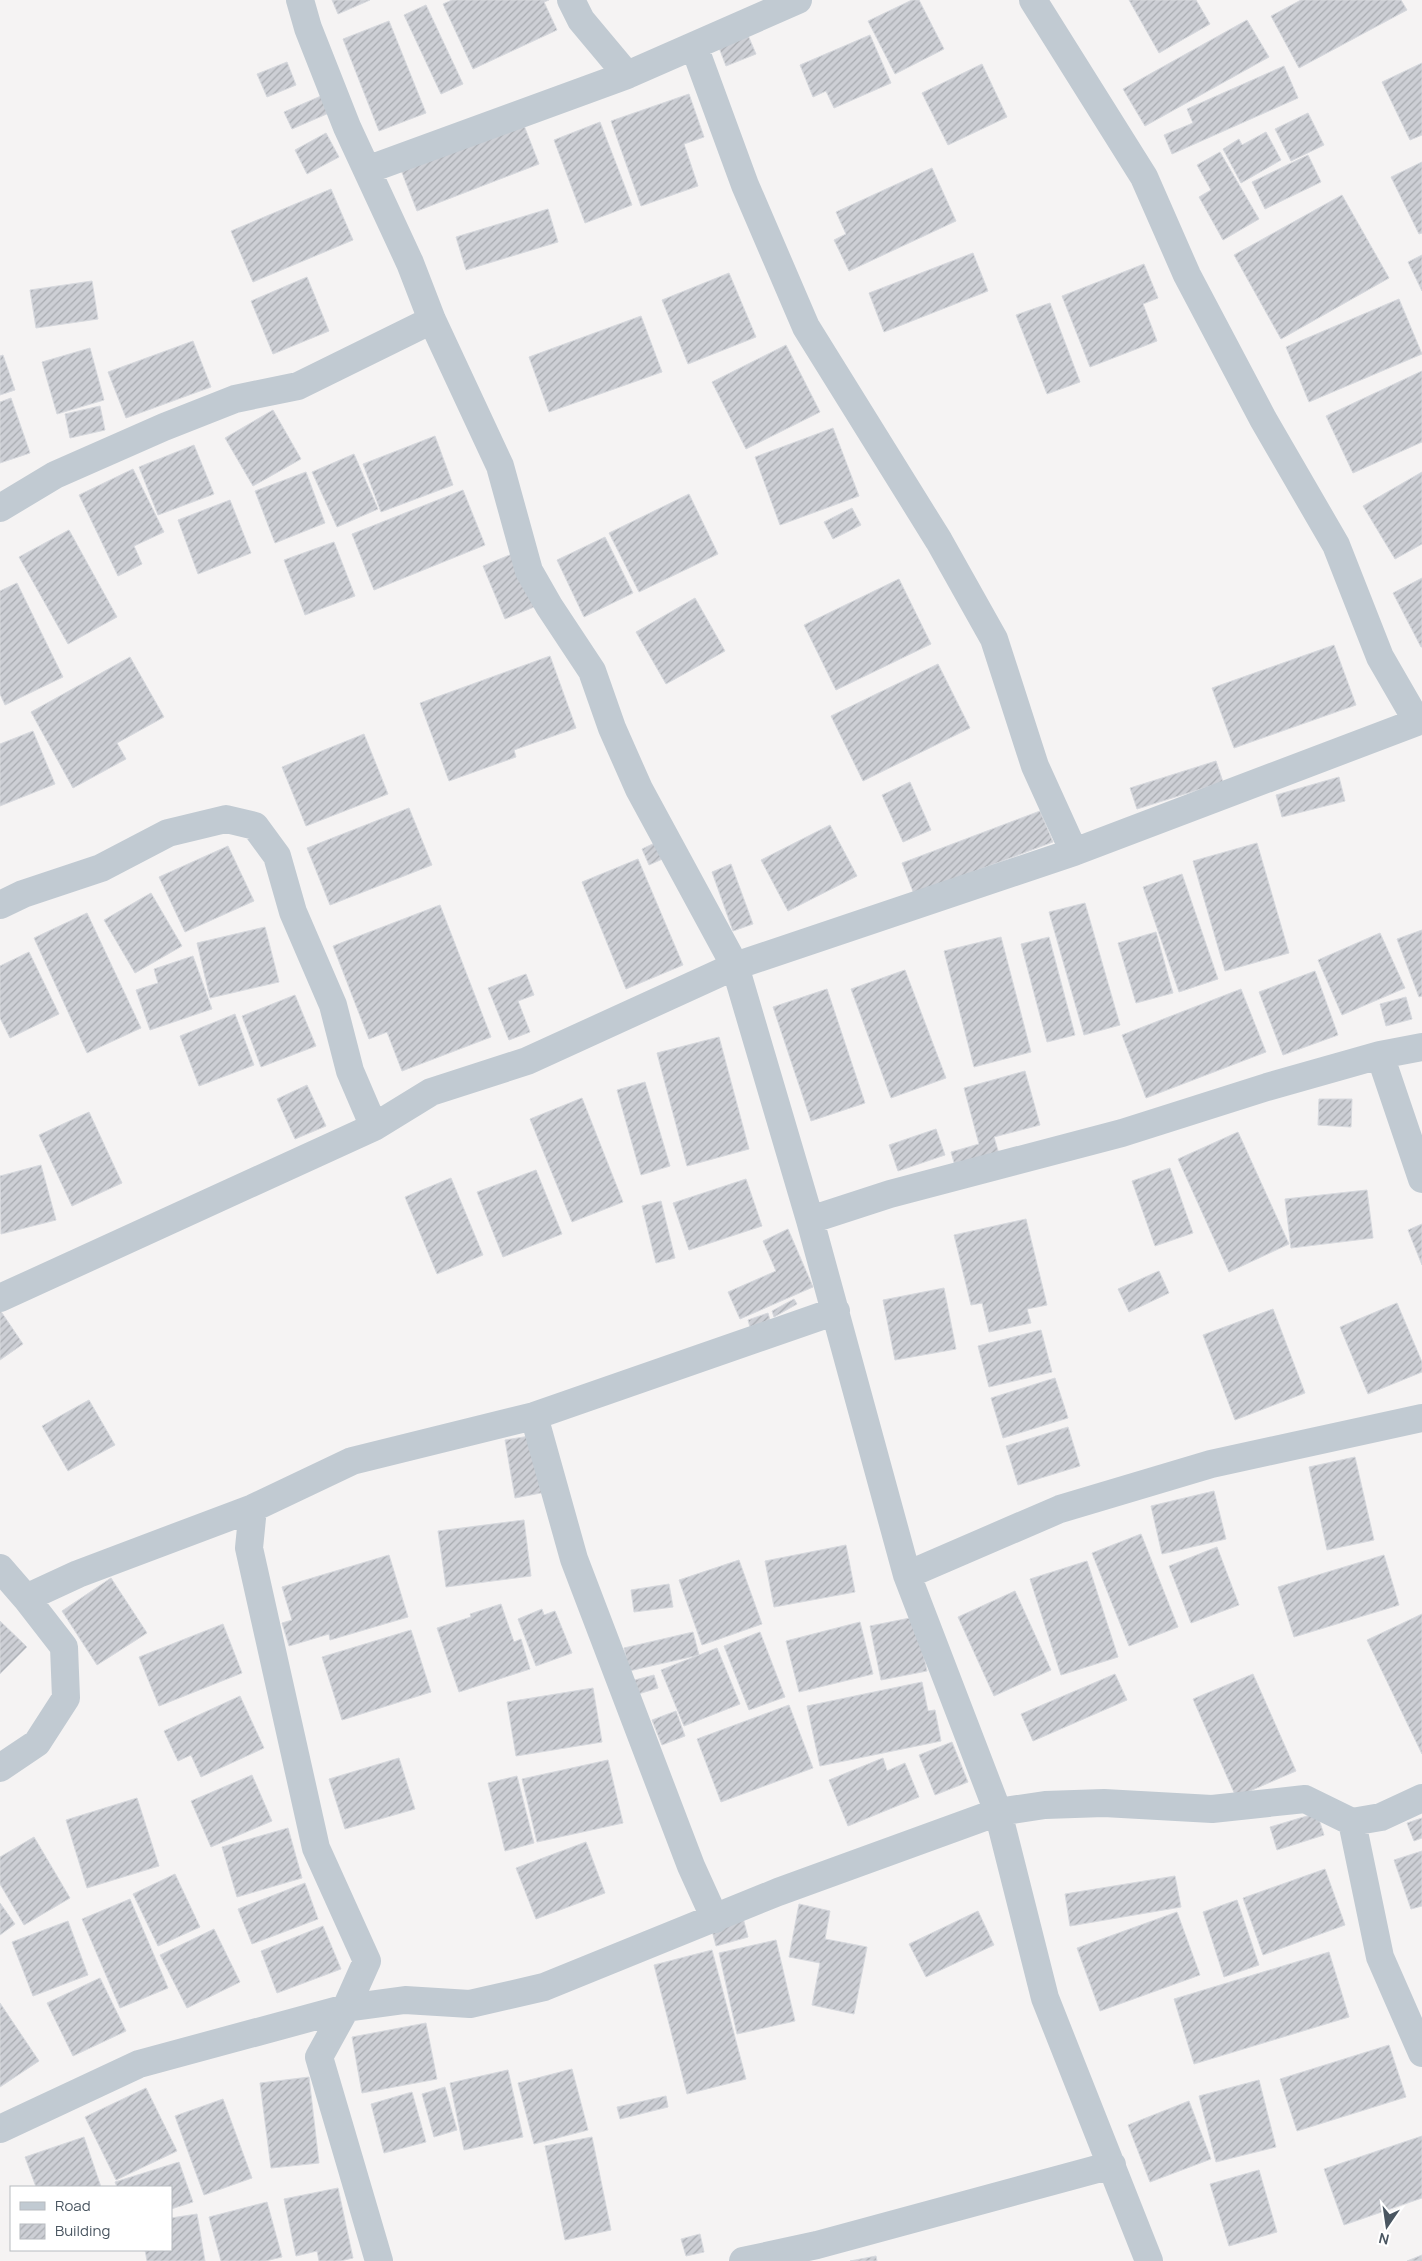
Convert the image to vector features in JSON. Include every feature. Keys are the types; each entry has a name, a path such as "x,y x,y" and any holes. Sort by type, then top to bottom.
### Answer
{"street":[{"path":"300,0 308,28 347,127 410,263 432,320 500,466 529,571 549,606 592,670 612,728 639,789 735,966 836,1311 907,1574 998,1812 1045,1998 1149,2261"},
{"path":"571,0 581,20 627,75"},
{"path":"366,170 627,75 798,0"},
{"path":"0,1298 374,1127 431,1092 527,1061 735,966 1074,852 1420,720 1380,658 1336,545 1263,419 1187,275 1144,177 1033,0"},
{"path":"694,46 745,185 806,327 939,541 994,639 1035,766 1074,852"},
{"path":"0,508 55,476 164,427 235,399 298,386 432,320"},
{"path":"0,905 23,894 100,868 168,833 226,820 255,826 277,856 293,912 333,1005 350,1071 374,1127"},
{"path":"810,1220 890,1194 1122,1132 1380,1055 1422,1047"},
{"path":"1380,1055 1422,1179"},
{"path":"26,1598 78,1574 253,1508 352,1462 534,1416 836,1311"},
{"path":"534,1416 574,1559 691,1866 715,1919"},
{"path":"907,1574 1060,1509 1212,1464 1422,1418"},
{"path":"253,1508 249,1548 316,1848 367,1961 346,2008 319,2057 379,2261"},
{"path":"0,1568 64,1647 66,1698 37,1743 0,1768"},
{"path":"0,2128 139,2064 346,2008 405,2000 470,2004 544,1987 787,1889 998,1812 1045,1805 1104,1803 1212,1809 1305,1799 1352,1822 1381,1817 1422,1798"},
{"path":"1352,1822 1380,1957 1422,2053"},
{"path":"743,2261 837,2240 1112,2165"}],"building":[{"path":"332,0 370,0 338,14"},
{"path":"452,0 549,0 544,2 557,30 473,69 443,4"},
{"path":"912,0 919,0 944,49 895,74 868,21"},
{"path":"1129,0 1196,0 1210,24 1159,53"},
{"path":"1301,0 1401,0 1407,10 1299,68 1271,16"},
{"path":"426,5 463,84 441,94 404,15"},
{"path":"1247,20 1269,57 1145,126 1123,89"},
{"path":"389,21 426,113 379,131 343,39"},
{"path":"747,33 756,54 726,66 718,45"},
{"path":"870,35 891,83 834,108 826,91 813,97 800,65"},
{"path":"287,62 296,85 267,97 257,74"},
{"path":"1422,63 1422,135 1410,140 1382,82"},
{"path":"982,64 1007,117 948,145 922,93"},
{"path":"1284,66 1298,98 1172,154 1164,135 1193,123 1187,109"},
{"path":"689,94 704,137 684,144 698,186 641,206 611,121"},
{"path":"321,96 329,113 292,129 284,112"},
{"path":"1308,113 1324,145 1291,161 1275,129"},
{"path":"600,122 632,205 585,223 554,140"},
{"path":"523,123 539,164 417,211 401,170"},
{"path":"1266,132 1281,160 1241,183 1223,149 1239,139 1242,145"},
{"path":"326,133 339,157 307,174 295,150"},
{"path":"1220,152 1259,219 1223,240 1199,197 1211,190 1197,165"},
{"path":"1308,155 1321,182 1265,209 1252,182"},
{"path":"1422,162 1422,233 1419,234 1391,177"},
{"path":"932,168 956,221 849,271 834,240 846,234 836,212"},
{"path":"331,189 353,240 253,282 231,231"},
{"path":"1342,195 1389,278 1281,339 1234,255"},
{"path":"548,209 558,242 466,270 456,237"},
{"path":"973,253 988,291 884,332 869,293"},
{"path":"1422,255 1422,291 1408,262"},
{"path":"1144,264 1158,298 1143,304 1157,341 1090,367 1062,296"},
{"path":"729,273 756,337 688,364 662,300"},
{"path":"307,277 329,331 273,354 251,301"},
{"path":"92,281 98,319 36,328 30,290"},
{"path":"1399,299 1422,354 1309,402 1286,347"},
{"path":"1050,303 1080,382 1047,394 1016,315"},
{"path":"641,316 662,372 549,412 529,357"},
{"path":"193,341 211,387 126,418 108,372"},
{"path":"786,345 820,412 746,449 712,382"},
{"path":"90,348 104,400 57,414 42,362"},
{"path":"3,355 15,390 0,395 0,356"},
{"path":"1422,371 1422,442 1353,473 1326,416"},
{"path":"11,398 30,453 0,463 0,402"},
{"path":"100,406 105,430 70,438 65,414"},
{"path":"273,410 301,459 253,486 225,438"},
{"path":"833,428 859,496 780,525 755,457"},
{"path":"435,436 453,485 381,512 363,464"},
{"path":"194,445 214,494 158,515 139,467"},
{"path":"354,454 378,509 337,527 312,472"},
{"path":"133,469 164,532 134,546 142,564 118,576 79,495"},
{"path":"306,472 325,523 275,543 255,491"},
{"path":"1422,472 1422,544 1395,559 1363,506"},
{"path":"463,490 485,545 374,590 352,534"},
{"path":"689,494 718,554 639,592 609,533"},
{"path":"230,500 251,553 198,574 178,520"},
{"path":"852,508 861,525 833,539 824,522"},
{"path":"69,530 117,617 68,644 19,557"},
{"path":"605,537 633,593 584,617 557,560"},
{"path":"334,542 355,596 305,615 284,560"},
{"path":"512,554 534,607 505,619 483,566"},
{"path":"1422,578 1422,647 1421,647 1393,593"},
{"path":"899,579 931,644 836,690 804,625"},
{"path":"17,583 63,677 5,705 0,694 0,591"},
{"path":"695,598 725,651 666,684 636,632"},
{"path":"1334,645 1356,705 1234,748 1212,688"},
{"path":"550,656 576,728 514,750 516,757 449,781 420,703"},
{"path":"130,657 164,717 117,743 126,759 73,788 31,712"},
{"path":"938,664 970,728 863,781 831,716"},
{"path":"33,731 55,784 0,806 0,744"},
{"path":"364,734 388,794 306,826 282,767"},
{"path":"1216,761 1223,782 1137,809 1130,788"},
{"path":"1339,777 1345,801 1282,817 1276,795"},
{"path":"910,782 931,830 903,842 882,795"},
{"path":"409,808 432,865 330,905 307,848"},
{"path":"1040,811 1053,842 914,894 902,863"},
{"path":"830,825 857,876 788,911 761,860"},
{"path":"659,841 667,857 649,865 642,849"},
{"path":"1257,843 1289,953 1225,971 1193,861"},
{"path":"228,846 254,901 185,932 159,877"},
{"path":"638,859 683,965 626,989 582,882"},
{"path":"731,864 753,924 733,931 712,872"},
{"path":"1182,874 1218,979 1179,992 1143,887"},
{"path":"151,893 182,946 135,973 104,920"},
{"path":"1085,903 1120,1025 1084,1035 1049,912"},
{"path":"440,905 491,1037 402,1071 387,1032 369,1039 333,946"},
{"path":"87,913 141,1028 87,1053 34,938"},
{"path":"265,927 279,982 210,998 197,943"},
{"path":"1422,930 1422,996 1419,997 1397,939"},
{"path":"1156,932 1173,993 1136,1003 1118,943"},
{"path":"1380,933 1405,988 1342,1015 1318,960"},
{"path":"1001,937 1031,1052 974,1067 944,951"},
{"path":"1049,937 1075,1035 1047,1042 1021,944"},
{"path":"29,952 59,1014 10,1038 0,1018 0,966"},
{"path":"193,956 212,1009 150,1030 136,990 158,983 154,969"},
{"path":"905,970 946,1078 891,1098 851,989"},
{"path":"1315,971 1338,1035 1283,1055 1259,992"},
{"path":"526,974 534,995 518,1001 530,1032 509,1040 488,988"},
{"path":"827,989 865,1103 811,1121 773,1007"},
{"path":"1241,989 1266,1052 1146,1098 1122,1035"},
{"path":"295,995 316,1046 261,1067 242,1016"},
{"path":"1406,997 1412,1019 1386,1026 1380,1004"},
{"path":"235,1014 254,1065 199,1086 180,1036"},
{"path":"719,1037 749,1149 687,1166 657,1053"},
{"path":"1025,1071 1040,1125 994,1137 999,1154 955,1166 951,1152 979,1144 964,1088"},
{"path":"645,1082 670,1166 641,1175 617,1090"},
{"path":"307,1085 326,1126 295,1139 277,1099"},
{"path":"582,1098 623,1202 572,1222 530,1119"},
{"path":"1319,1099 1352,1099 1351,1127 1318,1125"},
{"path":"89,1112 122,1183 72,1206 39,1135"},
{"path":"936,1129 945,1155 898,1171 889,1145"},
{"path":"1238,1132 1289,1244 1229,1272 1178,1159"},
{"path":"41,1165 56,1220 1,1234 0,1176"},
{"path":"1170,1168 1193,1233 1155,1246 1132,1181"},
{"path":"536,1170 562,1234 503,1257 477,1192"},
{"path":"451,1178 483,1255 437,1274 405,1197"},
{"path":"746,1179 762,1226 689,1250 673,1203"},
{"path":"1367,1190 1373,1238 1291,1248 1285,1199"},
{"path":"661,1201 675,1258 656,1263 642,1206"},
{"path":"1026,1219 1047,1305 1027,1309 1031,1323 989,1332 982,1303 971,1305 954,1235"},
{"path":"1422,1224 1422,1265 1408,1230"},
{"path":"788,1229 813,1287 740,1319 728,1292 776,1271 763,1241"},
{"path":"1159,1271 1169,1293 1129,1312 1118,1289"},
{"path":"944,1288 956,1349 895,1360 883,1300"},
{"path":"794,1299 797,1304 774,1317 772,1311"},
{"path":"1397,1303 1422,1362 1422,1372 1368,1394 1340,1327"},
{"path":"1273,1309 1305,1393 1235,1420 1203,1335"},
{"path":"0,1310 23,1344 0,1360"},
{"path":"768,1313 770,1320 750,1327 748,1320"},
{"path":"1041,1330 1052,1372 989,1387 978,1346"},
{"path":"1055,1378 1068,1418 1003,1438 991,1398"},
{"path":"89,1400 115,1445 68,1471 42,1426"},
{"path":"1068,1427 1080,1466 1018,1485 1006,1446"},
{"path":"536,1435 546,1492 515,1498 505,1440"},
{"path":"1355,1457 1374,1540 1327,1550 1309,1467"},
{"path":"1214,1491 1226,1539 1162,1554 1151,1506"},
{"path":"524,1520 531,1576 446,1587 438,1531"},
{"path":"1141,1534 1178,1627 1129,1646 1092,1553"},
{"path":"846,1545 855,1592 774,1607 765,1561"},
{"path":"1217,1547 1239,1605 1191,1623 1169,1566"},
{"path":"389,1555 408,1617 330,1640 329,1634 289,1646 282,1623 292,1620 282,1587"},
{"path":"1384,1555 1399,1605 1294,1637 1278,1587"},
{"path":"739,1560 762,1624 702,1645 679,1580"},
{"path":"1087,1561 1118,1657 1061,1675 1030,1579"},
{"path":"111,1578 147,1633 97,1665 62,1611"},
{"path":"669,1584 673,1607 634,1612 631,1590"},
{"path":"1015,1591 1051,1670 994,1696 958,1617"},
{"path":"501,1604 514,1642 521,1639 530,1669 459,1692 437,1628 471,1617 470,1614"},
{"path":"542,1609 544,1615 555,1611 572,1653 536,1666 518,1619"},
{"path":"1422,1614 1422,1754 1367,1640"},
{"path":"915,1617 927,1671 881,1680 870,1626"},
{"path":"0,1621 27,1647 0,1674"},
{"path":"860,1622 873,1674 799,1692 786,1641"},
{"path":"223,1624 242,1673 159,1706 139,1657"},
{"path":"411,1630 431,1692 342,1720 322,1657"},
{"path":"693,1632 699,1655 629,1671 624,1648"},
{"path":"760,1632 785,1697 749,1710 724,1646"},
{"path":"717,1648 740,1704 684,1726 661,1670"},
{"path":"1115,1674 1127,1700 1033,1741 1021,1714"},
{"path":"1253,1674 1296,1771 1236,1797 1193,1699"},
{"path":"654,1675 658,1688 635,1695 631,1681"},
{"path":"922,1682 928,1711 935,1710 941,1741 820,1766 807,1706"},
{"path":"593,1688 602,1742 516,1756 507,1702"},
{"path":"240,1696 264,1748 201,1777 191,1755 178,1761 164,1731"},
{"path":"789,1705 813,1768 721,1802 697,1739"},
{"path":"676,1711 685,1736 662,1745 652,1720"},
{"path":"952,1742 968,1782 935,1795 919,1755"},
{"path":"399,1758 415,1809 345,1829 329,1779"},
{"path":"883,1758 887,1771 905,1763 919,1797 848,1826 829,1780"},
{"path":"608,1760 623,1823 537,1842 522,1779"},
{"path":"252,1775 272,1821 211,1847 191,1801"},
{"path":"517,1776 534,1843 505,1851 488,1783"},
{"path":"137,1798 159,1866 87,1888 66,1820"},
{"path":"1317,1813 1324,1835 1277,1850 1270,1827"},
{"path":"1422,1818 1422,1838 1414,1841 1407,1823"},
{"path":"288,1828 302,1878 237,1897 222,1847"},
{"path":"34,1837 70,1898 24,1925 0,1884 0,1857"},
{"path":"586,1842 605,1893 536,1919 516,1868"},
{"path":"1422,1851 1422,1906 1411,1909 1394,1860"},
{"path":"1325,1869 1345,1925 1263,1955 1243,1898"},
{"path":"175,1874 200,1927 158,1946 133,1894"},
{"path":"1175,1876 1181,1907 1070,1926 1065,1894"},
{"path":"305,1883 318,1919 252,1944 238,1909"},
{"path":"130,1899 168,1988 120,2008 82,1919"},
{"path":"1237,1900 1259,1965 1224,1977 1203,1912"},
{"path":"0,1903 15,1924 0,1935"},
{"path":"799,1904 830,1911 825,1939 867,1947 854,2014 812,2005 820,1963 789,1957"},
{"path":"978,1911 994,1945 926,1977 909,1944"},
{"path":"1177,1912 1200,1975 1100,2011 1077,1948"},
{"path":"742,1914 748,1937 716,1946 710,1923"},
{"path":"68,1921 88,1975 33,1996 12,1942"},
{"path":"323,1926 341,1969 277,1993 261,1951"},
{"path":"214,1929 240,1982 187,2008 160,1955"},
{"path":"776,1940 795,2021 737,2034 719,1953"},
{"path":"712,1950 746,2079 687,2094 654,1965"},
{"path":"1329,1952 1349,2017 1194,2064 1174,1999"},
{"path":"100,1978 126,2031 73,2056 47,2003"},
{"path":"0,2003 39,2061 0,2087"},
{"path":"426,2023 437,2079 362,2093 352,2037"},
{"path":"1389,2045 1406,2097 1297,2131 1280,2079"},
{"path":"572,2069 588,2130 534,2144 518,2083"},
{"path":"508,2070 523,2137 464,2150 450,2083"},
{"path":"309,2077 319,2163 271,2168 260,2083"},
{"path":"1259,2080 1276,2147 1216,2162 1199,2096"},
{"path":"445,2087 457,2130 434,2137 422,2094"},
{"path":"146,2088 177,2151 116,2180 85,2117"},
{"path":"412,2092 426,2142 384,2153 371,2104"},
{"path":"666,2096 668,2107 620,2119 617,2107"},
{"path":"223,2099 252,2178 204,2195 175,2116"},
{"path":"1189,2101 1211,2159 1150,2182 1128,2125"},
{"path":"1422,2136 1422,2198 1344,2225 1324,2169"},
{"path":"84,2137 101,2186 36,2186 25,2157"},
{"path":"592,2137 611,2230 565,2240 545,2146"},
{"path":"179,2162 193,2202 172,2209 172,2186 117,2186 115,2182"},
{"path":"1259,2170 1277,2232 1229,2246 1210,2184"},
{"path":"338,2188 353,2258 340,2261 319,2261 317,2251 296,2256 284,2199"},
{"path":"267,2202 282,2257 265,2261 221,2261 209,2217"},
{"path":"197,2214 205,2261 147,2261 145,2251 172,2251 172,2218"},
{"path":"700,2234 704,2252 686,2256 681,2239"},
{"path":"1422,2255 1422,2261 1407,2261"},
{"path":"876,2256 877,2261 850,2261"}]}
